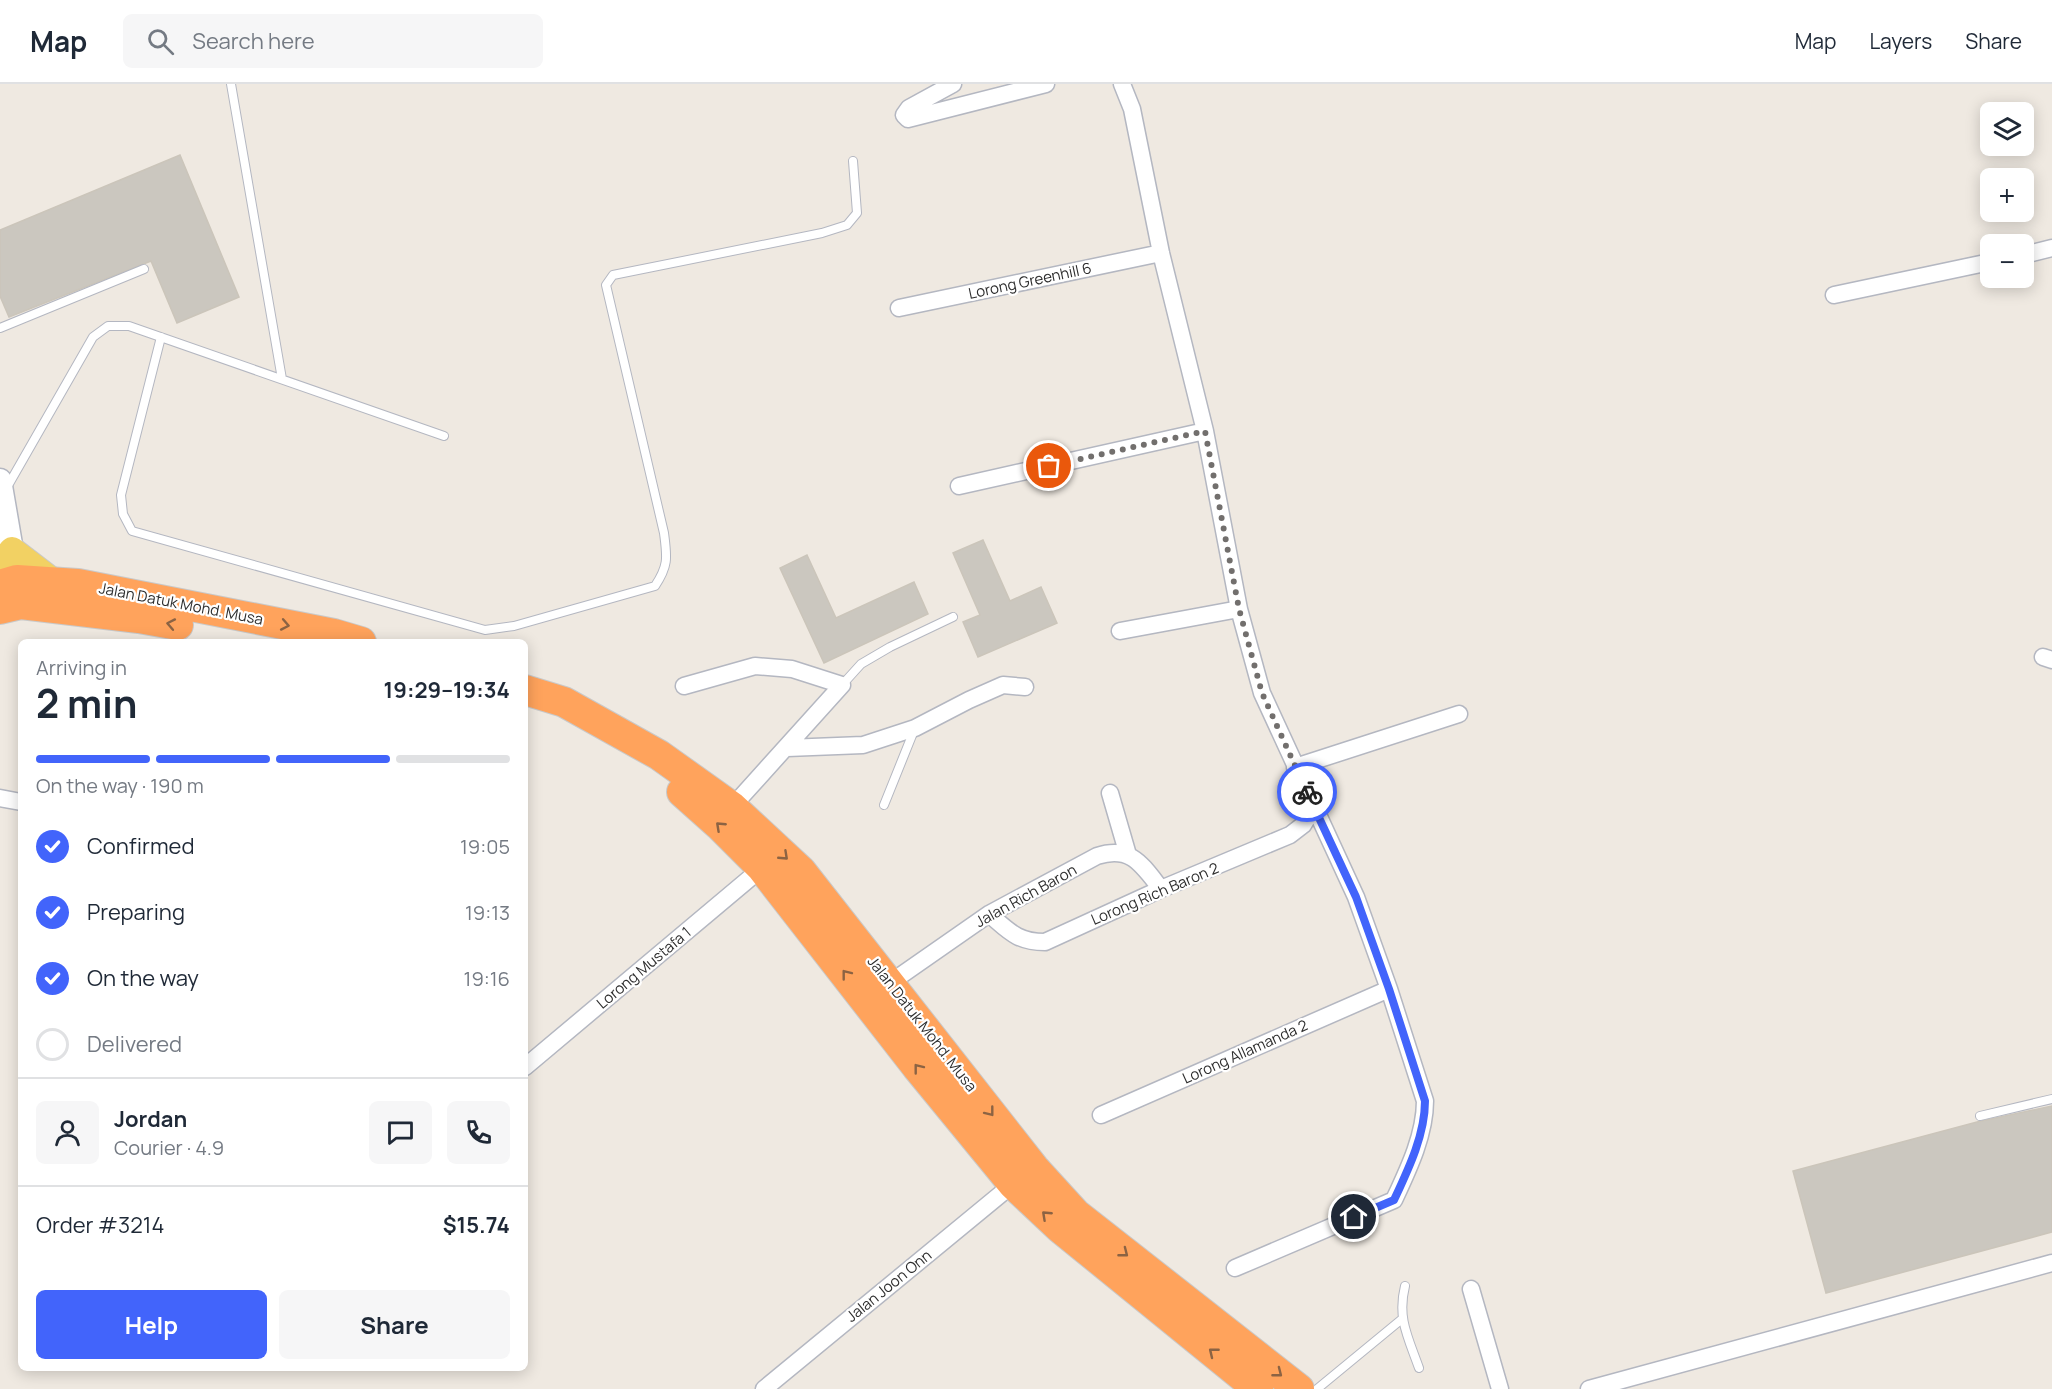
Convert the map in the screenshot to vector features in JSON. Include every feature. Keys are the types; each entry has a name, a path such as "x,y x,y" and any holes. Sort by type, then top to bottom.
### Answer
{"highway":[{"name":"Jalan Datuk Mohd. Musa","path":"0,585 17,580 78,584 351,639"},
{"name":"Jalan Datuk Mohd. Musa","path":"0,609 21,604 139,618 254,639"},
{"name":"Jalan Datuk Mohd. Musa","path":"528,691 564,702 659,755 732,807 801,871 1034,1168 1076,1214 1299,1389"},
{"name":"Jalan Datuk Mohd. Musa","path":"528,709 564,719 651,765 719,825 762,868 917,1067 1013,1184 1060,1228 1258,1389"},
{"path":"882,1020 882,994 890,983"}],"main road":[{"path":"6,558 54,583"}],"street":[{"path":"953,84 909,108 904,115 908,118 1046,84"},
{"path":"1122,84 1132,109 1161,254 1205,431 1239,609 1262,693 1356,897 1425,1101 1425,1118 1406,1174 1394,1200 1235,1268"},
{"path":"2034,252 2052,248"},
{"name":"Lorong Greenhill 6","path":"898,308 1161,254"},
{"path":"1834,295 1980,264"},
{"path":"959,486 1205,431"},
{"path":"2,488 6,558"},
{"path":"1120,631 1239,609"},
{"path":"684,686 755,666 792,669 842,685 732,807"},
{"path":"787,748 863,745 915,728 969,700 1003,686 1025,687"},
{"path":"1295,767 1459,714"},
{"path":"1110,793 1128,855 1144,868 1161,889"},
{"path":"0,798 18,801"},
{"name":"Lorong Rich Baron 2","path":"989,914 1016,937 1030,942 1045,942 1161,889 1221,866 1290,835 1303,825 1314,807"},
{"name":"Jalan Rich Baron","path":"890,983 989,914 1097,856 1111,851 1124,852 1128,855"},
{"name":"Lorong Mustafa 1","path":"528,1064 762,868"},
{"name":"Lorong Allamanda 2","path":"1101,1115 1389,989"},
{"name":"Jalan Joon Onn","path":"764,1389 1013,1184"},
{"path":"1590,1389 2052,1263"},
{"path":"1471,1289 1500,1389"}],"lane":[{"path":"231,84 282,379"},
{"path":"160,337 121,495 123,514 132,531 485,630 514,626 655,586 665,572 667,559 664,533 606,285 613,275 822,233 847,225 857,213 853,161"},
{"path":"0,328 144,269"},
{"path":"2,488 93,337 108,326 129,326 444,436"},
{"path":"842,685 861,664 890,647 953,617"},
{"path":"884,805 915,728"},
{"path":"1980,1116 2052,1099"},
{"path":"1405,1286 1401,1304 1402,1319 1419,1368"},
{"path":"1317,1389 1402,1319"}],"building":[{"path":"180,155 239,297 177,323 151,261 9,317 0,296 0,230"},
{"path":"983,540 1010,601 1041,587 1057,623 978,657 963,622 980,615 953,553"},
{"path":"807,555 836,618 914,582 928,614 824,663 780,568"},
{"path":"2052,1106 2052,1232 1826,1293 1793,1171 1977,1122"}],"way so far":[{"path":"1049,466 1205,431 1239,609 1262,693 1307,792"}],"route":[{"path":"1307,792 1356,897 1425,1101 1425,1118 1406,1174 1394,1200 1354,1217"}]}
